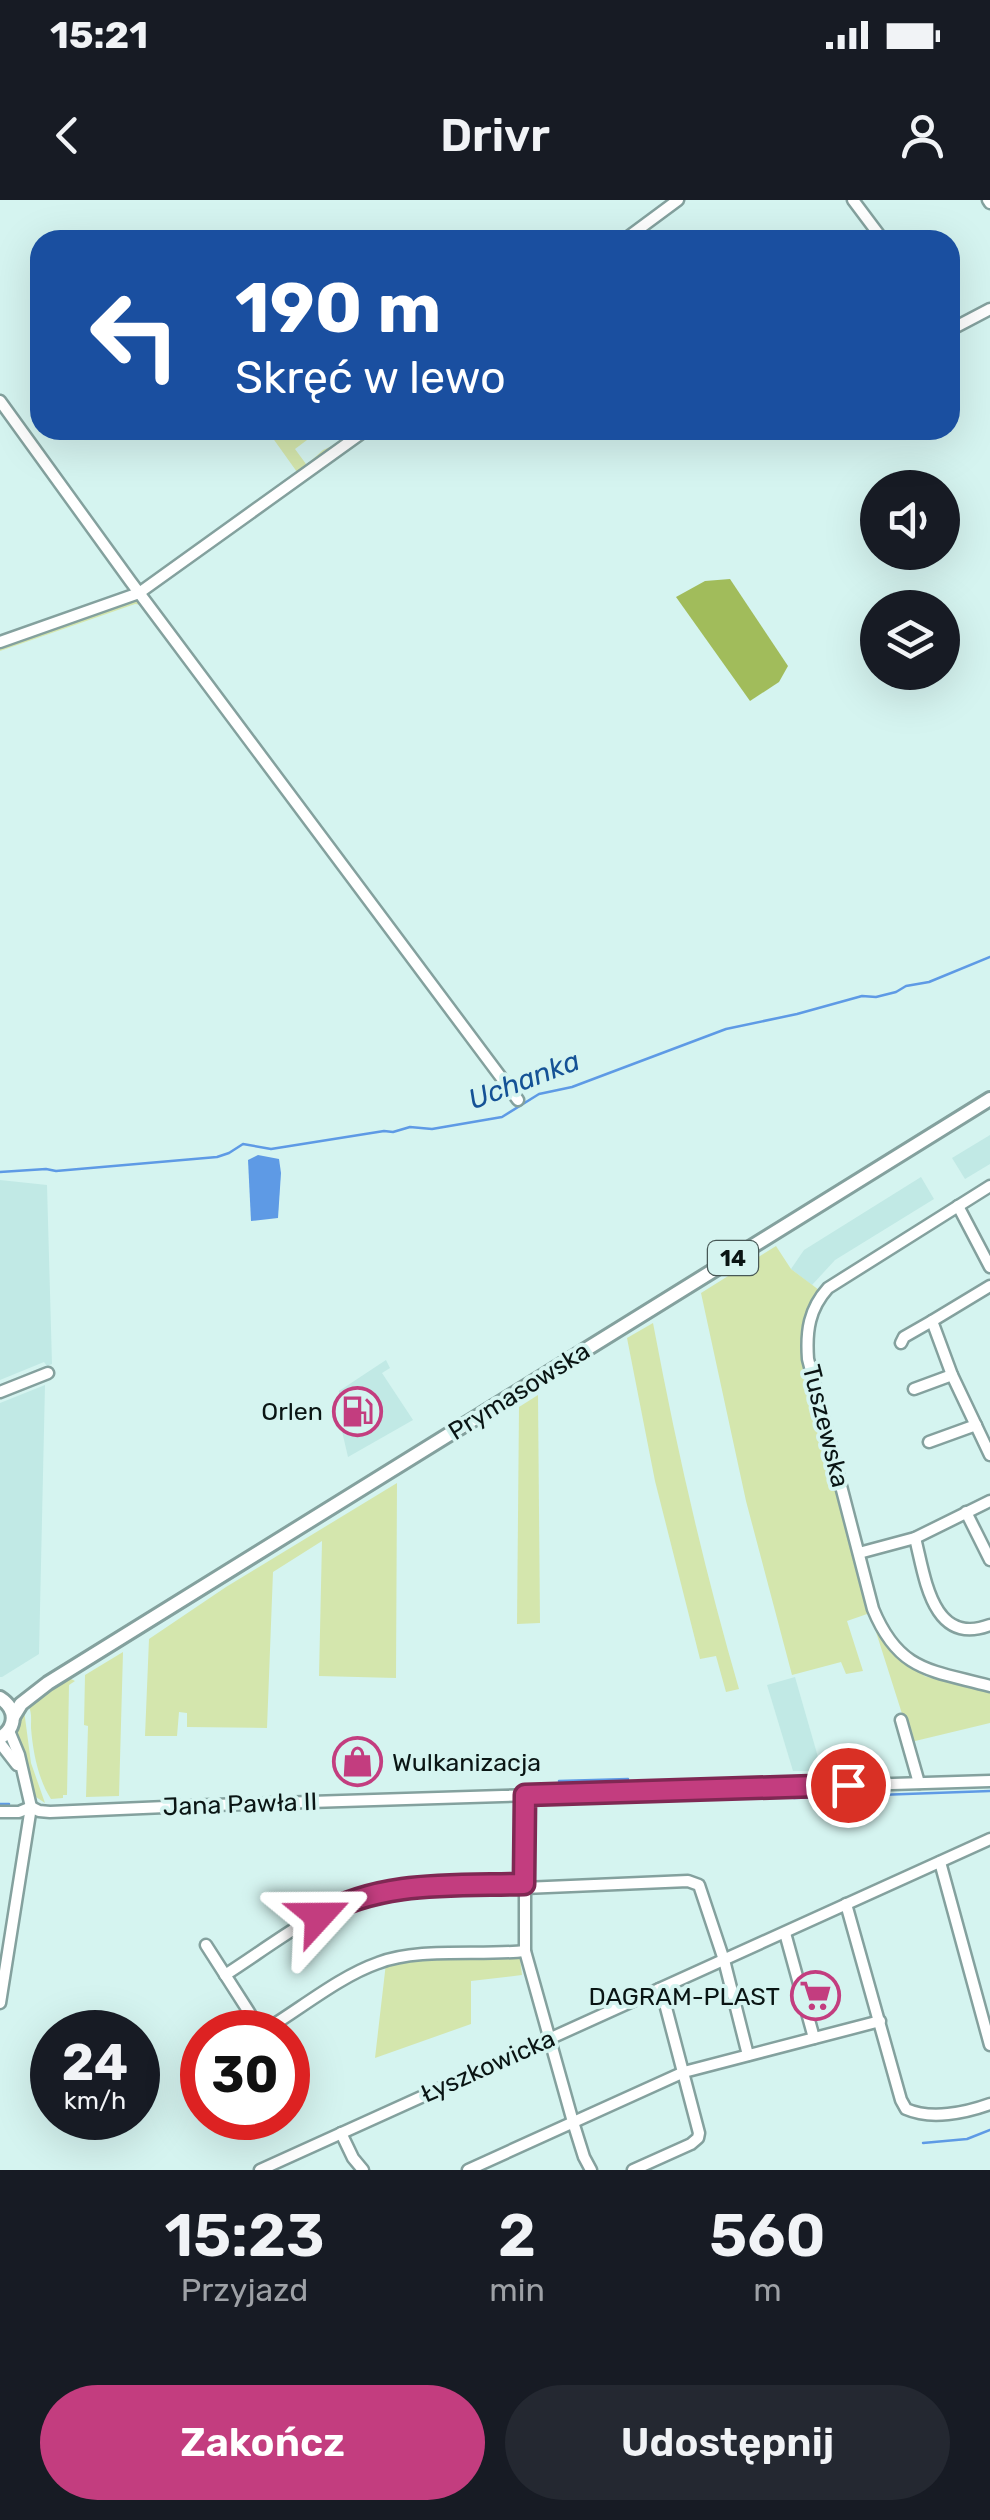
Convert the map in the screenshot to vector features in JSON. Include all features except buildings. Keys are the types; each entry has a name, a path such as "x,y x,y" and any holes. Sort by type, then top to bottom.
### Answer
{"main road":[{"name":"Prymasowska","path":"13,1716 21,1704 48,1683 990,1099"},
{"name":"Prymasowska","path":"1,1699 17,1697 48,1683"},
{"name":"14","path":"1,1699 13,1716"},
{"path":"3,1737 13,1716"}],"street":[{"path":"638,230 678,200"},
{"path":"853,200 876,230"},
{"path":"960,325 990,309"},
{"path":"0,401 518,1100"},
{"path":"0,642 139,593 352,440"},
{"name":"Tuszewska","path":"990,1186 839,1280 818,1299 808,1327 808,1358 878,1621 900,1653 919,1666 990,1686"},
{"path":"958,1206 989,1264"},
{"path":"900,1343 990,1286"},
{"path":"932,1322 990,1455"},
{"path":"0,1392 48,1373"},
{"path":"914,1388 952,1375"},
{"path":"929,1442 976,1426"},
{"path":"859,1553 915,1538 990,1501"},
{"path":"966,1512 990,1560"},
{"path":"915,1538 935,1609 950,1624 978,1630 990,1625"},
{"path":"901,1720 919,1783"},
{"path":"0,2003 32,1806 18,1755 3,1737"},
{"name":"Jana Pawła II","path":"0,1812 19,1812 32,1806 44,1812 990,1781"},
{"path":"525,1795 525,1951 573,2122 591,2170"},
{"name":"Łyszkowicka","path":"260,2170 990,1839"},
{"path":"940,1862 990,2045"},
{"path":"225,1975 339,1904 371,1893 396,1889 688,1882 699,1885 724,1960 748,2056"},
{"path":"846,1904 906,2109 926,2115 990,2104"},
{"path":"785,1932 814,2038"},
{"path":"206,1945 262,2027 378,1963 414,1956 525,1951"},
{"path":"634,2170 698,2138 699,2128 659,1990"},
{"path":"468,2170 684,2072 880,2021"},
{"path":"341,2133 362,2170"}],"shaded area":[{"path":"990,1135 990,1164 965,1179 952,1158"},
{"path":"921,1177 934,1199 835,1260 812,1285 791,1269 804,1250"},
{"path":"0,1180 47,1185 52,1364 47,1366 44,1362 0,1380"},
{"path":"386,1360 390,1368 382,1373 413,1420 348,1457 339,1391"},
{"path":"45,1385 39,1654 0,1677 0,1403"},
{"path":"795,1677 822,1771 793,1771 767,1685"}],"green space":[{"path":"274,440 307,440 295,449 306,464 303,468 323,450 343,440 364,440 150,593 150,598 437,988 142,605 135,604 0,651 0,635 142,585 297,472"},
{"path":"730,579 788,666 779,682 750,701 676,597 705,581"},
{"path":"776,1246 791,1269 819,1290 806,1321 803,1356 887,1644 924,1676 990,1693 990,1723 911,1742 870,1613 847,1621 863,1671 846,1674 841,1662 792,1675 746,1501 701,1293"},
{"path":"653,1323 691,1507 739,1689 726,1692 716,1656 700,1659 655,1481 627,1338"},
{"path":"538,1395 540,1623 517,1624 519,1407"},
{"path":"397,1483 396,1678 319,1676 322,1541 273,1572 267,1728 187,1727 187,1713 179,1712 177,1736 145,1736 149,1639 226,1587"},
{"path":"123,1652 119,1796 86,1797 85,1675"},
{"path":"69,1678 75,1681 69,1685 67,1795 51,1799 37,1765 28,1704"},
{"path":"24,1710 31,1763 45,1803 33,1795 14,1735 19,1712"},
{"path":"519,1951 522,1975 471,1981 471,2024 375,2058 386,1963"}],"water":[{"path":"258,1155 279,1159 278,1218 251,1221 248,1160"}],"waterway":[{"name":"Uchanka","path":"0,1172 217,1157 243,1144 271,1149 502,1117 539,1094 572,1087 726,1029 862,996 896,992 990,957"},
{"path":"559,1781 628,1779"},
{"path":"794,1798 990,1791"},
{"path":"0,1804 9,1804"},
{"path":"923,2143 967,2139 990,2130"}],"place":[{"name":"Orlen","path":"358,1411"},
{"name":"Wulkanizacja","path":"357,1762"},
{"name":"DAGRAM-PLAST","path":"815,1996"}],"route":[{"path":"319,1916 339,1904 396,1889 524,1884 525,1795 848,1785"}]}
